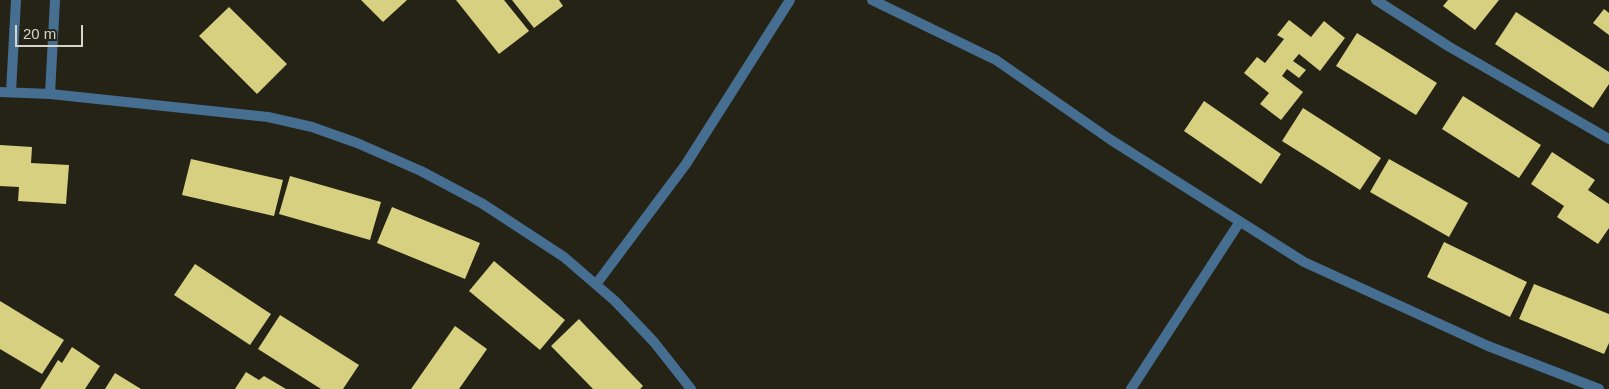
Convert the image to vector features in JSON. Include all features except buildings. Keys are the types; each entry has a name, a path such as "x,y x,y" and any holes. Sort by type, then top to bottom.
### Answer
{"street":[{"path":"16,0 5,92 50,94 268,117 312,127 358,143 422,171 483,204 564,258 597,284 654,342 691,389"},
{"path":"50,94 55,0"},
{"path":"597,284 686,164 790,0"},
{"path":"872,0 996,60 1111,140 1239,223 1321,270 1488,346 1599,389"},
{"path":"1376,0 1448,46 1609,139"},
{"path":"1131,389 1239,223"}]}
